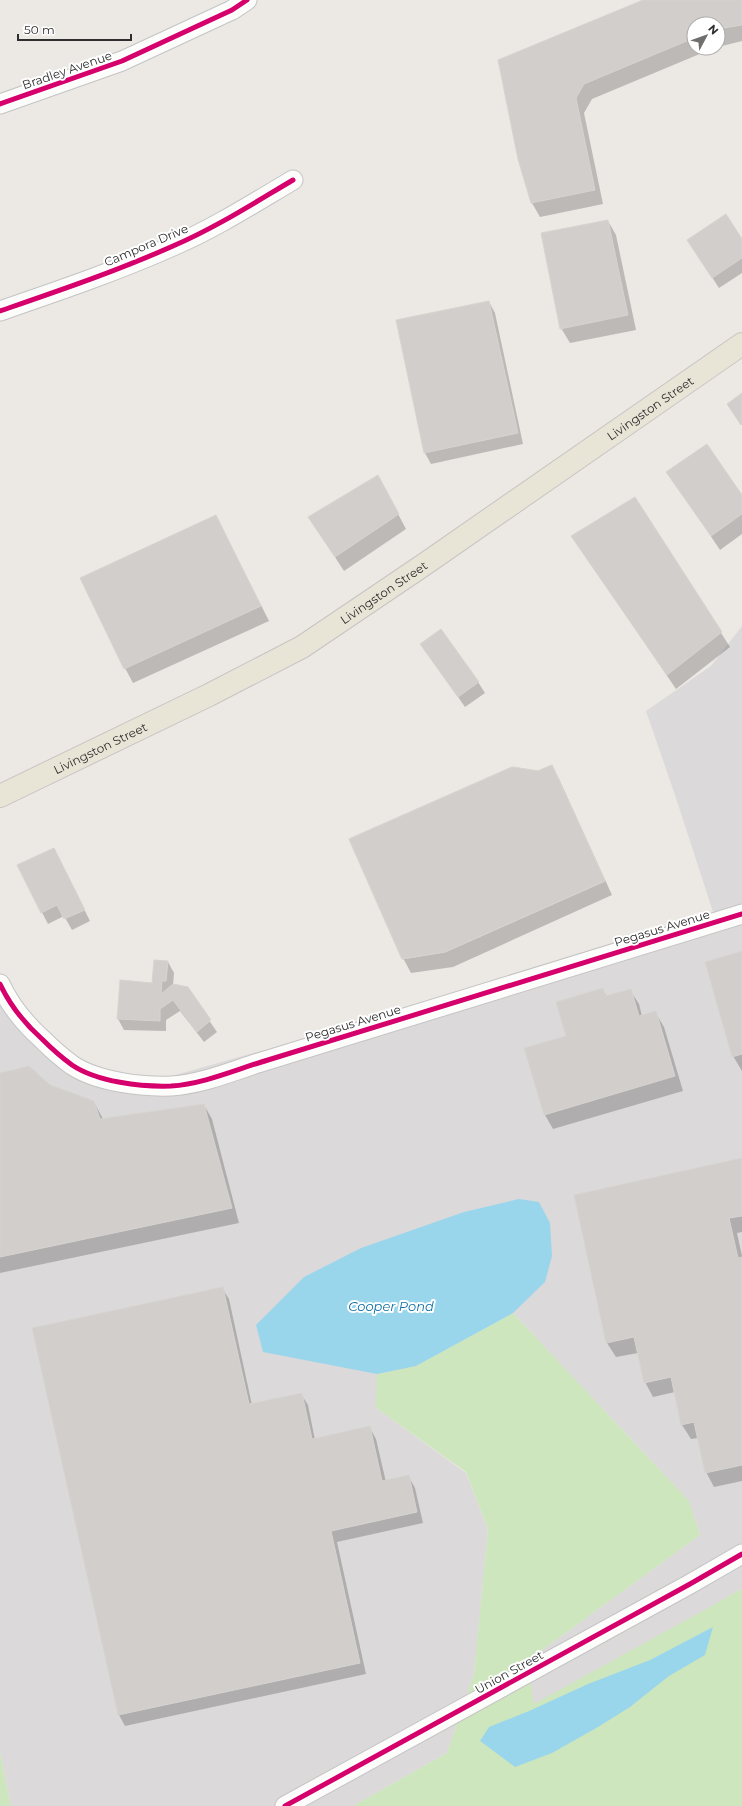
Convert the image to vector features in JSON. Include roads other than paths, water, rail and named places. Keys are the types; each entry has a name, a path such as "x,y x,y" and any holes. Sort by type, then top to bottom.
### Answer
{"main road":[{"name":"Livingston Street","path":"0,796 216,692 296,650 422,566 742,344"}],"street":[{"name":"Bradley Avenue","path":"0,104 122,61 232,10 247,0"},
{"name":"Campora Drive","path":"0,311 117,270 174,246 225,220 293,180"},
{"name":"Pegasus Avenue","path":"0,984 8,1000 20,1017 53,1050 73,1066 98,1077 121,1083 145,1086 172,1086 196,1081 268,1060 742,914"},
{"name":"Union Street","path":"285,1806 742,1554"}],"water":[{"name":"Cooper Pond","path":"519,1199 539,1202 550,1223 552,1256 545,1282 513,1313 416,1366 377,1374 263,1352 256,1325 304,1277 361,1248 464,1212"},
{"path":"713,1627 705,1655 669,1676 630,1707 552,1753 515,1767 480,1741 489,1727 529,1711 588,1684 650,1660"}]}
